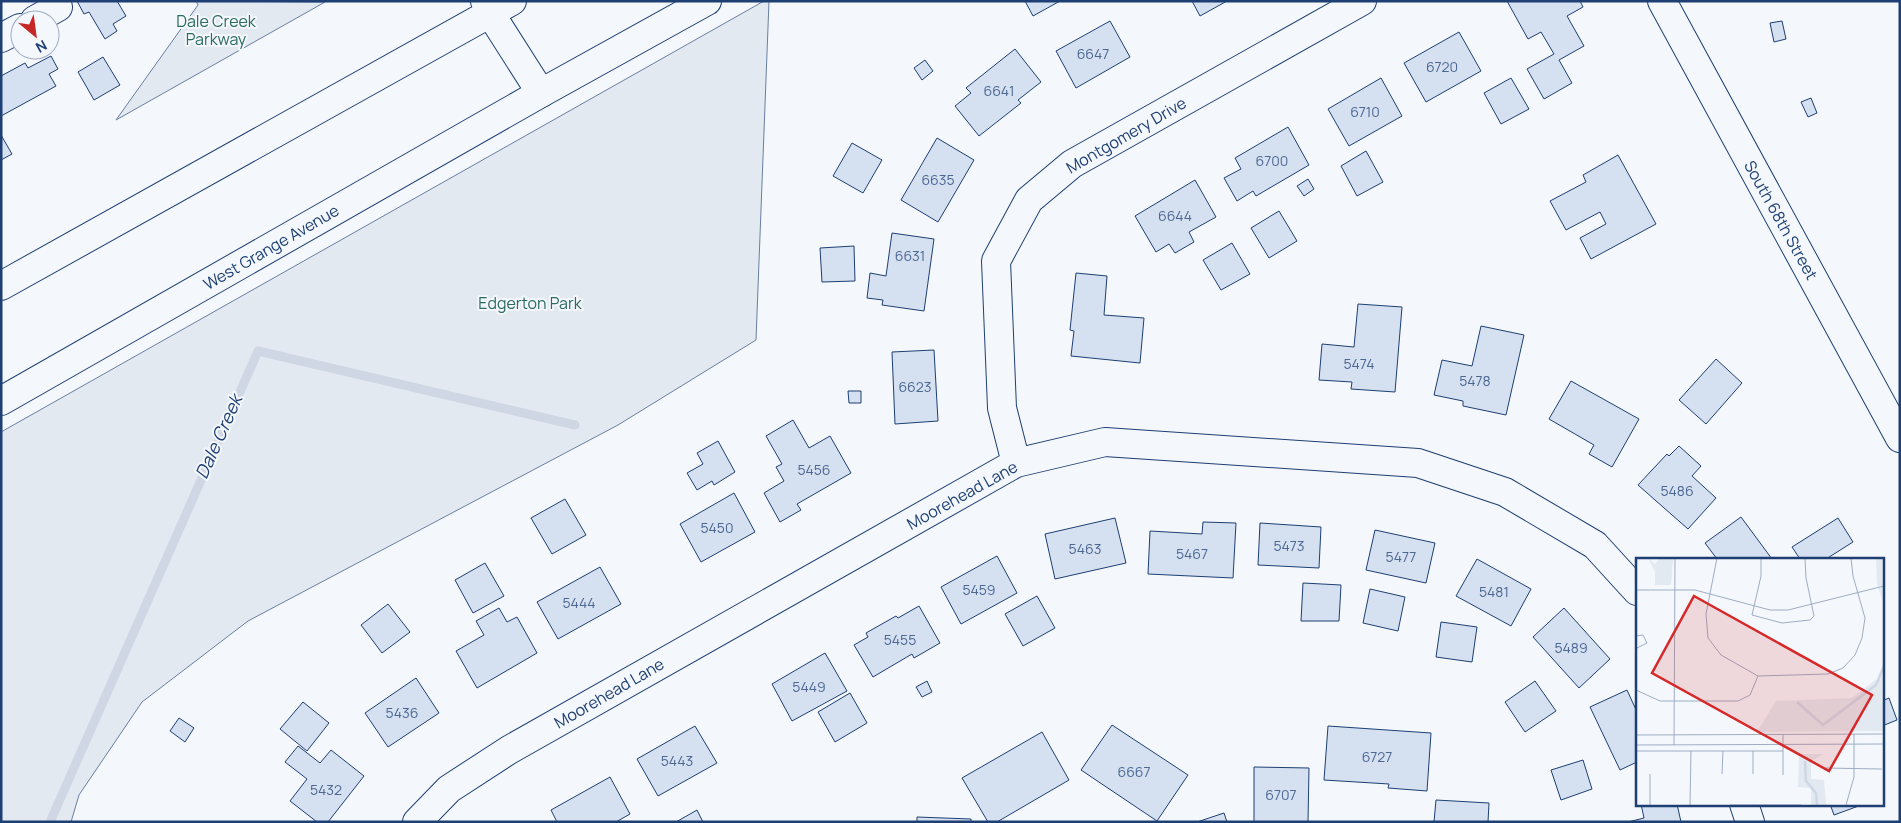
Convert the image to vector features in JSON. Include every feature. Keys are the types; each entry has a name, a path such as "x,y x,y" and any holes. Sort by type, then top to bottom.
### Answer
{"street":[{"name":"West Grange Avenue","path":"1,401 707,1"},
{"name":"Montgomery Drive","path":"1016,463 1002,408 996,261 1029,200 1072,164 1362,1"},
{"name":"South 68th Street","path":"1662,1 1900,438"},
{"path":"1,286 495,5 541,94"},
{"path":"53,10 58,7"},
{"name":"Moorehead Lane","path":"417,822 449,789 509,750 1016,463 1105,442 1418,463 1505,492 1595,545 1636,590"},
{"path":"1745,806 1750,822"}],"green space":[{"name":"Dale Creek Parkway","path":"196,1 325,2 116,120 198,5"},
{"name":"Edgerton Park","path":"764,1 769,1 756,340 618,425 248,621 142,702 79,795 71,822 1,822 1,432"}],"building":[{"path":"77,1 117,1 126,16 113,24 117,31 105,39 89,12 84,14"},
{"path":"1025,1 1060,1 1033,16"},
{"path":"1192,1 1227,1 1200,16"},
{"path":"1507,1 1580,1 1583,7 1567,16 1584,46 1559,60 1572,83 1544,99 1527,69 1554,54 1541,32 1528,39"},
{"path":"1110,21 1130,57 1076,88 1056,51"},
{"path":"1782,21 1786,39 1774,42 1770,23"},
{"path":"1459,32 1481,71 1426,102 1404,63"},
{"path":"1015,49 1041,82 1018,100 1021,103 979,136 955,106 971,93 966,88"},
{"path":"103,57 120,85 94,100 78,72"},
{"path":"43,60 53,60 58,69 49,74 56,86 1,116 1,76 25,63 28,68"},
{"path":"925,60 933,71 922,80 914,68"},
{"path":"1381,78 1402,116 1349,146 1328,109"},
{"path":"1511,78 1529,109 1501,124 1484,93"},
{"path":"1811,98 1817,113 1808,117 1801,102"},
{"path":"1288,127 1309,165 1256,196 1253,191 1237,201 1224,178 1241,169 1235,158"},
{"path":"1,135 12,154 1,160"},
{"path":"937,138 974,160 938,222 901,200"},
{"path":"852,143 882,160 863,193 833,176"},
{"path":"1366,151 1383,182 1357,196 1341,166"},
{"path":"1618,155 1656,224 1591,259 1580,238 1606,224 1600,212 1566,230 1550,201 1586,182 1583,175"},
{"path":"1308,179 1314,189 1304,196 1297,186"},
{"path":"1195,180 1216,217 1189,232 1194,242 1175,253 1169,244 1156,252 1135,216"},
{"path":"1279,211 1297,241 1269,258 1251,228"},
{"path":"892,233 934,239 924,311 882,305 883,300 867,298 870,273 886,276"},
{"path":"1232,243 1250,274 1221,290 1203,260"},
{"path":"854,246 855,281 822,282 820,248"},
{"path":"1076,273 1107,276 1104,315 1144,318 1140,363 1071,356 1074,331 1070,330"},
{"path":"1358,304 1402,307 1395,392 1351,389 1352,382 1319,380 1322,344 1354,347"},
{"path":"1481,326 1524,335 1506,415 1463,406 1463,401 1434,395 1442,360 1472,366"},
{"path":"934,350 938,421 895,424 892,352"},
{"path":"1716,359 1742,383 1706,424 1679,400"},
{"path":"1571,381 1639,419 1612,467 1589,454 1594,445 1549,419"},
{"path":"848,391 861,391 861,403 849,403"},
{"path":"793,420 809,448 830,436 851,473 797,504 801,510 780,522 764,493 784,481 776,467 782,464 766,436"},
{"path":"718,441 735,472 714,485 712,481 697,490 687,473 703,464 697,453"},
{"path":"1679,446 1701,466 1692,476 1716,498 1688,529 1638,485 1667,454 1669,456"},
{"path":"734,493 755,532 701,562 680,524"},
{"path":"565,499 586,535 552,554 531,518"},
{"path":"1741,517 1771,558 1716,558 1705,543"},
{"path":"1115,518 1126,563 1055,579 1045,534"},
{"path":"1838,518 1853,542 1828,558 1799,558 1792,547"},
{"path":"1203,522 1236,523 1233,578 1148,574 1150,531 1202,534"},
{"path":"1260,523 1321,527 1319,568 1258,565"},
{"path":"1375,530 1435,543 1426,583 1366,570"},
{"path":"997,556 1017,593 961,624 941,587"},
{"path":"1477,559 1531,589 1511,626 1456,596"},
{"path":"485,563 504,596 473,613 455,580"},
{"path":"600,567 621,604 558,639 537,602"},
{"path":"1303,583 1341,585 1339,621 1301,621"},
{"path":"1370,589 1405,597 1398,631 1363,623"},
{"path":"1037,596 1055,628 1023,646 1005,614"},
{"path":"388,604 410,632 382,653 361,625"},
{"path":"919,606 940,643 914,658 912,654 873,677 854,645 868,637 866,633 896,616 898,618"},
{"path":"499,608 507,622 517,617 537,653 477,688 456,651 484,635 476,621"},
{"path":"1564,608 1610,659 1579,688 1533,637"},
{"path":"1441,622 1477,627 1472,662 1436,657"},
{"path":"825,653 847,691 792,721 772,684"},
{"path":"416,678 439,713 388,747 365,713"},
{"path":"927,681 932,692 922,697 916,687"},
{"path":"1535,681 1556,711 1525,732 1505,702"},
{"path":"1627,690 1636,710 1636,762 1620,770 1590,707"},
{"path":"850,693 867,723 835,742 818,712"},
{"path":"1889,698 1897,720 1884,725 1884,700"},
{"path":"303,702 329,723 307,751 280,729"},
{"path":"179,718 194,728 185,742 170,731"},
{"path":"1112,725 1188,775 1157,821 1081,770"},
{"path":"695,726 717,763 658,796 637,759"},
{"path":"1328,726 1431,733 1427,791 1388,788 1389,784 1324,780"},
{"path":"1042,732 1069,780 997,822 988,822 962,778"},
{"path":"298,746 320,763 331,750 364,776 328,822 317,822 290,801 307,779 285,762"},
{"path":"1583,760 1592,789 1561,800 1551,770"},
{"path":"1254,767 1309,768 1308,822 1254,822"},
{"path":"610,777 630,814 616,822 557,822 551,810"},
{"path":"1436,800 1489,803 1488,822 1434,822"},
{"path":"1641,806 1677,806 1681,822 1628,822 1644,818"},
{"path":"1831,806 1859,806 1834,815"},
{"path":"697,810 703,822 676,822"},
{"path":"1224,813 1227,822 1197,822"},
{"path":"917,817 971,819 971,822 917,822"}],"waterway":[{"name":"Dale Creek","path":"50,822 258,351 575,425"}]}
